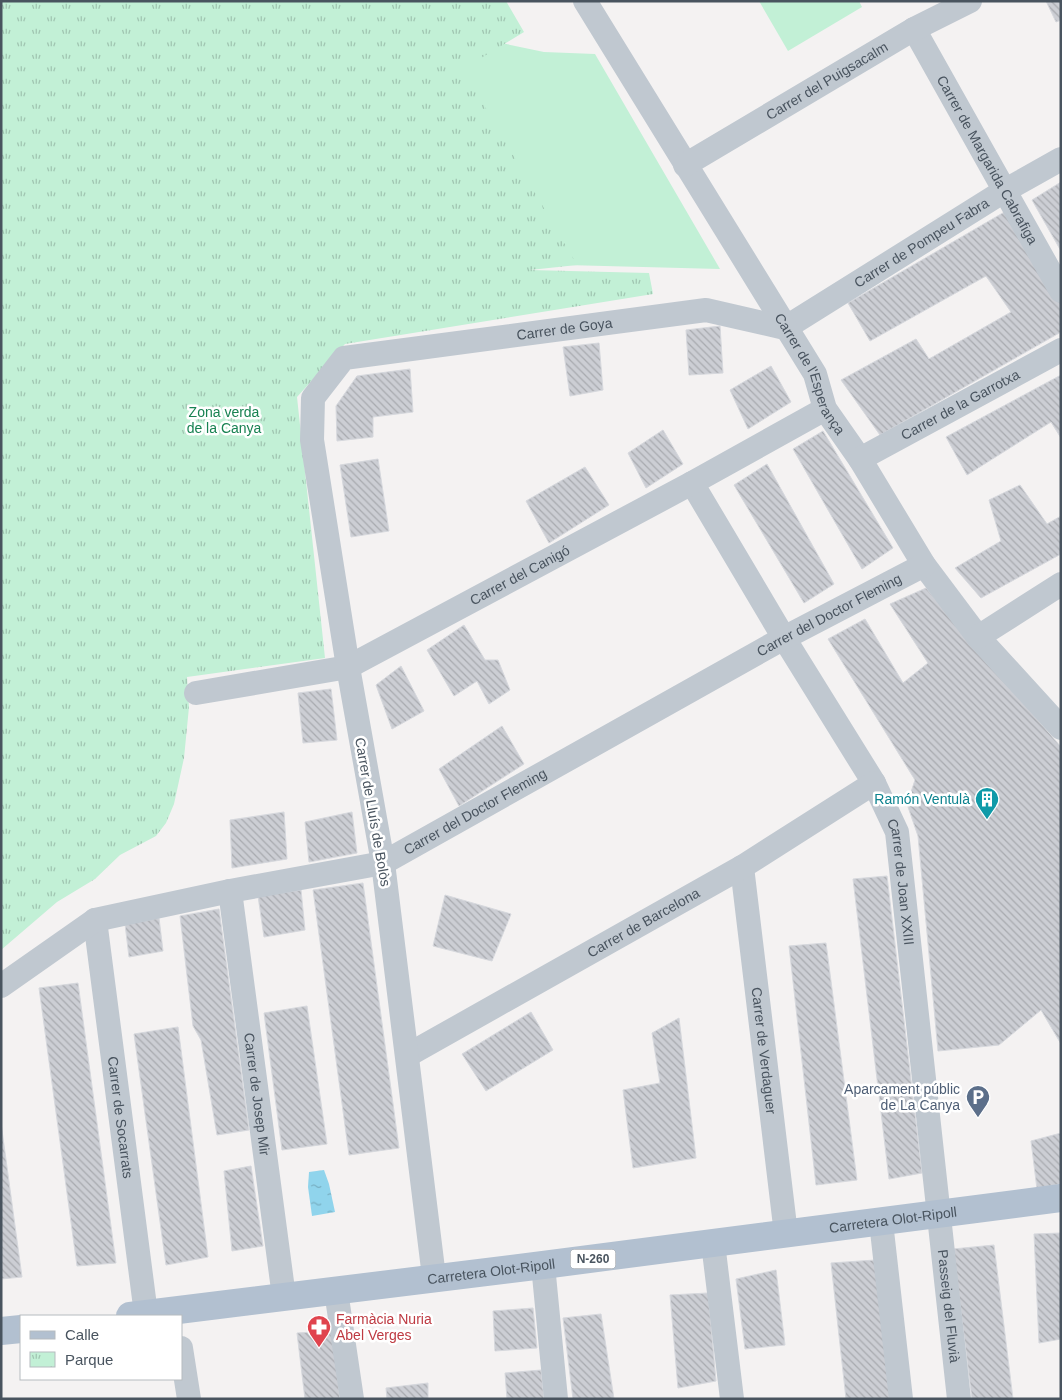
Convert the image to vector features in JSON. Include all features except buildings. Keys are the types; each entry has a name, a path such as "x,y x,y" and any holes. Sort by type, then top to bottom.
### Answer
{"main road":[{"name":"Carretera Olot-Ripoll","path":"138,1315 176,1314 434,1277 713,1244 1061,1198"},
{"path":"1,1331 20,1329"}],"street":[{"name":"Carrer de l'Esperança","path":"585,1 815,374 825,409 860,459 924,565 978,637 1061,728"},
{"name":"Carrer del Puigsacalm","path":"685,165 914,28 970,1"},
{"name":"Carrer de Margarida Cabrafiga","path":"914,28 1061,291"},
{"name":"Carrer de Pompeu Fabra","path":"785,328 1004,190 1061,159"},
{"name":"Carrer de Goya","path":"344,358 706,310 785,328"},
{"name":"Carrer de la Garrotxa","path":"860,459 1061,350"},
{"name":"Carrer de Lluís de Bolòs","path":"344,358 313,398 312,440 348,667 383,863 434,1277"},
{"name":"Carrer del Canigó","path":"196,693 348,667 692,483 825,409"},
{"name":"Carrer de Joan XXIII","path":"692,483 784,638 874,783 897,832 938,1215"},
{"name":"Carrer del Doctor Fleming","path":"1,986 95,920 230,891 383,863 784,638 924,565"},
{"path":"978,637 1061,584"},
{"name":"Carrer de Barcelona","path":"408,1055 742,867 874,783"},
{"name":"Carrer de Verdaguer","path":"742,867 786,1234"},
{"name":"Carrer de Josep Mir","path":"230,891 284,1297"},
{"name":"Carrer de Socarrats","path":"95,920 138,1315"},
{"name":"Passeig del Fluvià","path":"938,1215 959,1399"},
{"path":"881,1222 901,1399"},
{"path":"713,1244 732,1399"},
{"path":"543,1265 556,1399"},
{"path":"336,1291 352,1399"},
{"path":"182,1354 189,1399"}],"green space":[{"name":"Zona verda de la Canya","path":"1,1 506,1 524,32 463,69 577,265 530,270 649,273 653,294 345,344 297,397 325,658 187,677 189,707 184,758 174,804 166,823 156,836 120,855 95,879 57,902 1,950"},
{"path":"301,1 544,52 595,54 720,269 491,263"},
{"path":"759,1 859,1 862,7 788,51"}],"water":[{"path":"324,1170 335,1212 312,1216 308,1187 309,1172"}],"place":[{"name":"Ramón Ventulà","path":"987,820"},
{"name":"Aparcament públic de La Canya","path":"978,1118"},
{"name":"Farmàcia Nuria Abel Verges","path":"319,1348"}]}
